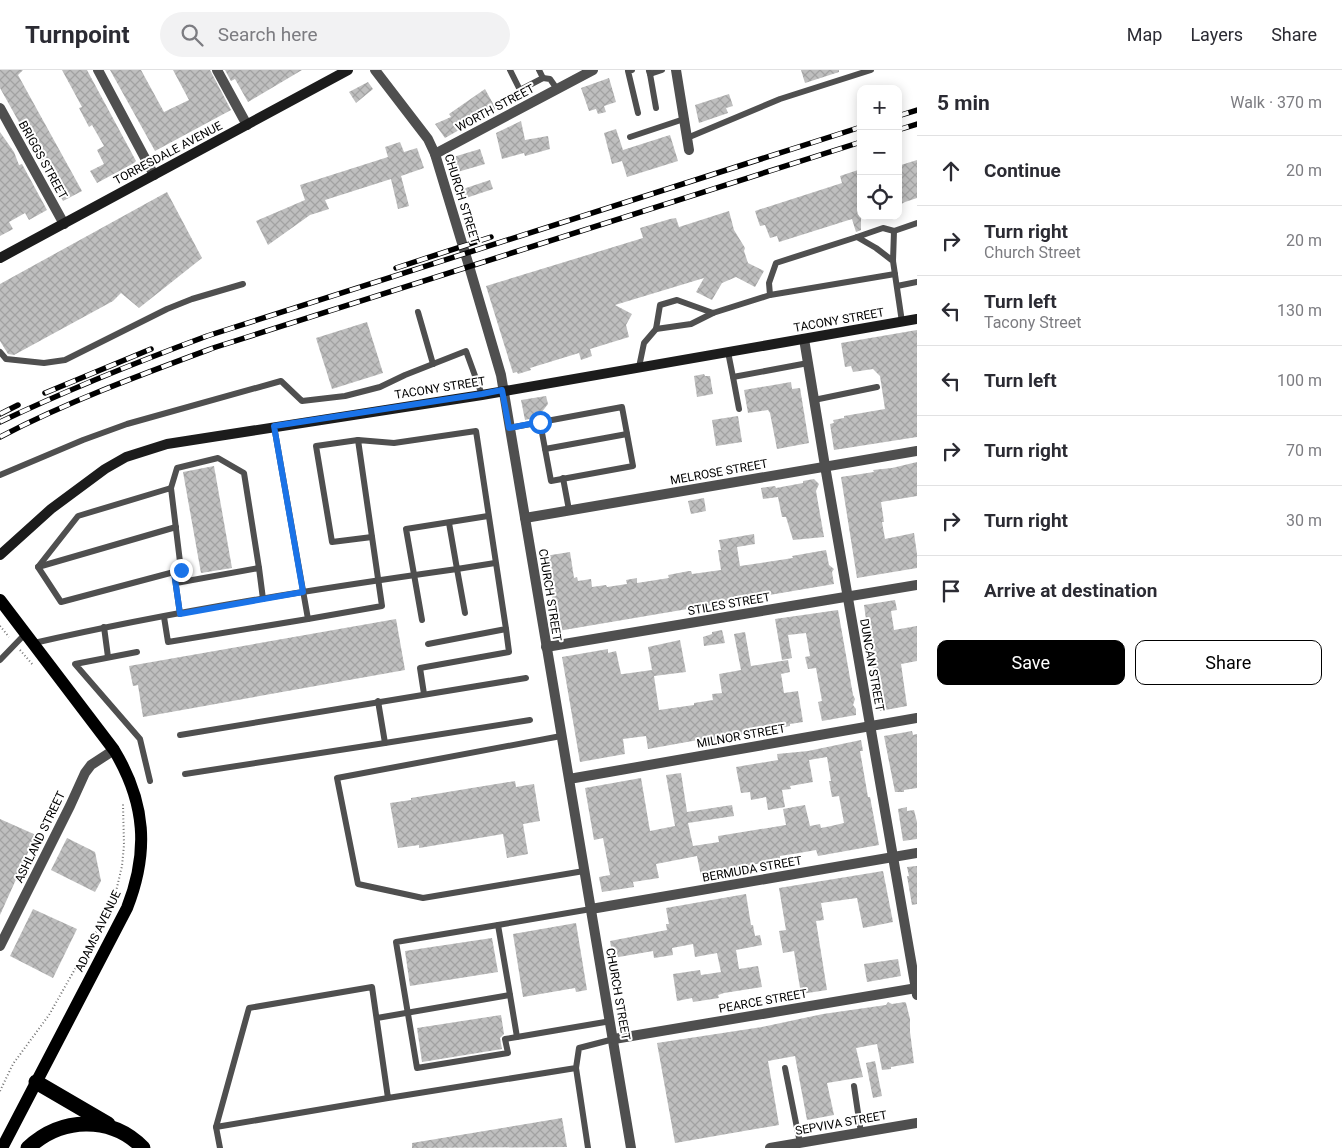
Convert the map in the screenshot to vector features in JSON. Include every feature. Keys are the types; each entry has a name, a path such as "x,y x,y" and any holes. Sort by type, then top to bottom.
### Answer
{"highway":[{"path":"36,1082 128,1135 143,1148"},
{"path":"28,1148 47,1134 66,1127 98,1124 114,1127"}],"main road":[{"name":"TORRESDALE AVENUE","path":"0,258 348,70"},
{"name":"TACONY STREET","path":"0,555 51,509 105,469 126,458 167,444 482,394 917,319"},
{"name":"ADAMS AVENUE","path":"0,600 114,750 126,772 137,802 141,835 139,870 126,908 2,1148"}],"street":[{"path":"98,70 154,175"},
{"path":"218,70 247,125"},
{"name":"CHURCH STREET","path":"375,70 428,139 435,154 501,375 502,390 611,1021 631,1148"},
{"name":"WORTH STREET","path":"435,154 592,70"},
{"path":"676,70 690,150"},
{"name":"BRIGGS STREET","path":"0,108 64,224"},
{"name":"DUNCAN STREET","path":"804,339 917,991"},
{"name":"MELROSE STREET","path":"525,518 917,451"},
{"name":"STILES STREET","path":"546,647 917,585"},
{"name":"MILNOR STREET","path":"569,779 917,718"},
{"name":"ASHLAND STREET","path":"0,946 85,773 91,764 114,750"},
{"name":"BERMUDA STREET","path":"591,909 917,853"},
{"name":"PEARCE STREET","path":"614,1039 917,991"},
{"name":"SEPVIVA STREET","path":"770,1148 917,1123"}],"lane":[{"path":"510,70 520,90 544,78 550,79 557,89"},
{"path":"539,70 544,78"},
{"path":"632,70 628,71 638,113"},
{"path":"656,108 649,72 662,70"},
{"path":"687,138 780,99 871,70"},
{"path":"630,137 684,119"},
{"path":"770,295 769,283 776,262 884,228 894,231 917,223"},
{"path":"894,231 893,261 902,322"},
{"path":"857,237 893,261"},
{"path":"656,329 691,324 713,313 770,295 895,274"},
{"path":"897,286 917,282"},
{"path":"0,352 6,359 12,360 44,363 65,360 167,309 192,299 243,284"},
{"path":"639,367 644,343 656,329 660,305 677,300 713,313"},
{"path":"418,312 433,364"},
{"path":"0,475 83,440 127,424 281,380 302,402 345,396 380,387 405,374 466,352 482,394"},
{"path":"728,352 739,409"},
{"path":"733,377 808,363"},
{"path":"814,400 877,387"},
{"path":"509,428 540,422 622,407 633,466 551,480 540,422"},
{"path":"274,426 308,620"},
{"path":"372,537 332,542 316,446 358,440 394,443 476,431 509,652 420,668 424,694"},
{"path":"545,449 627,434"},
{"path":"164,617 168,642 308,620 382,606 358,440"},
{"path":"38,567 61,602 181,570 171,488 177,468 218,458 244,473 263,599"},
{"path":"563,478 569,510"},
{"path":"38,567 78,516 171,488"},
{"path":"422,620 406,529 488,516"},
{"path":"449,523 465,612"},
{"path":"38,567 176,527"},
{"path":"0,660 30,638 377,580 495,564"},
{"path":"176,583 259,568"},
{"path":"174,572 180,614"},
{"path":"104,627 108,657"},
{"path":"428,644 506,630"},
{"path":"137,652 75,664 140,739 150,781"},
{"path":"180,735 526,678"},
{"path":"378,701 385,743"},
{"path":"185,774 530,720"},
{"path":"561,736 337,778 358,884 423,898 584,871"},
{"path":"591,909 396,942 417,1068 508,1053 505,1039 611,1021"},
{"path":"498,925 516,1037"},
{"path":"220,1148 216,1127 250,1008 372,987 388,1098"},
{"path":"377,1018 510,995"},
{"path":"588,1148 576,1068 578,1048 614,1039"},
{"path":"216,1127 576,1068"},
{"path":"785,1068 800,1143"},
{"path":"854,1086 861,1133"}],"path":[{"path":"0,1091 13,1064 49,1015 114,900 122,866 124,845 122,799"}],"building":[{"path":"0,70 23,70 18,75 82,191 63,201 0,88"},
{"path":"62,70 87,70 136,161 97,183 90,171 104,164 97,150 104,146 92,125 89,127 79,108 82,107"},
{"path":"110,70 141,70 164,112 189,100 173,70 210,70 231,110 155,151"},
{"path":"225,70 302,70 248,102 235,79 231,81"},
{"path":"801,70 839,70 839,72 805,83"},
{"path":"609,78 616,102 604,106 606,112 598,114 596,109 589,111 581,88"},
{"path":"368,82 373,89 356,103 349,92"},
{"path":"485,89 496,109 445,138 435,124 451,117 449,114"},
{"path":"729,94 733,106 726,108 728,113 699,123 695,105"},
{"path":"521,121 525,140 548,136 550,149 525,156 524,153 502,159 496,133"},
{"path":"616,129 623,150 670,135 678,161 627,177 622,161 612,164 604,133"},
{"path":"0,132 14,152 19,165 22,164 47,210 29,220 25,213 9,222 13,229 0,236"},
{"path":"400,142 404,152 417,148 424,168 401,176 409,206 398,209 391,179 325,200 329,209 310,215 268,245 256,221 305,200 300,185 388,157 385,147"},
{"path":"480,149 485,164 454,173 450,158"},
{"path":"917,160 917,198 902,204 902,175 902,165"},
{"path":"857,170 857,220 861,220 861,230 856,232 852,219 779,242 777,236 770,238 765,225 760,226 755,211 842,183 840,176"},
{"path":"490,180 493,189 466,198 463,189"},
{"path":"167,192 202,258 139,308 121,293 113,301 14,355 8,354 0,341 0,284"},
{"path":"729,211 734,230 745,248 744,251 748,263 764,271 755,287 736,277 722,283 712,300 696,292 704,278 615,305 632,314 626,325 629,337 590,349 592,356 581,360 579,353 530,368 531,370 518,374 517,372 513,373 486,286 643,238 640,228 676,218 679,227"},
{"path":"367,322 383,373 332,389 316,338"},
{"path":"917,330 917,437 834,450 830,424 834,423 833,420 844,418 844,416 885,409 880,376 873,369 853,372 851,366 845,367 841,343"},
{"path":"704,374 705,376 710,376 713,394 697,397 694,376"},
{"path":"791,382 792,389 800,388 809,443 777,449 770,413 768,410 748,413 744,390"},
{"path":"546,396 548,404 538,417 525,420 521,400"},
{"path":"738,416 742,442 716,446 712,420"},
{"path":"917,462 917,496 881,502 885,539 914,533 917,568 857,578 841,477"},
{"path":"214,466 232,568 201,573 183,472"},
{"path":"814,479 819,484 816,491 824,537 793,540 786,517 782,517 778,497 763,499 761,488 775,486 776,488"},
{"path":"704,498 706,511 691,514 688,501"},
{"path":"754,534 755,544 737,547 740,566 793,558 792,556 826,550 829,565 834,569 832,572 834,584 558,631 545,556 570,552 574,578 577,577 578,581 591,579 592,587 606,585 607,587 627,584 626,580 637,578 637,583 669,578 668,575 689,571 692,574 721,570 718,550 721,550 719,540"},
{"path":"895,600 897,610 891,611 894,630 917,626 917,661 901,664 907,706 880,711 864,605"},
{"path":"838,610 855,699 853,705 856,709 856,715 822,721 818,702 822,701 816,668 808,669 805,657 810,656 806,633 788,635 792,658 782,660 775,619"},
{"path":"396,619 405,670 143,717 138,685 133,686 129,666"},
{"path":"722,630 725,643 704,646 703,637 712,634 712,632"},
{"path":"745,632 751,666 788,660 790,672 781,674 784,693 798,691 803,722 730,738 701,743 698,740 648,749 646,736 623,739 625,754 580,762 562,657 608,649 608,653 616,651 621,674 652,670 648,647 680,640 686,672 654,676 659,710 713,700 712,694 722,693 719,674 741,670 734,634"},
{"path":"912,731 913,735 917,734 917,788 904,790 904,792 895,792 884,736"},
{"path":"861,740 863,751 860,751 879,845 818,856 816,850 780,856 780,860 701,876 697,856 656,864 659,878 633,882 634,887 602,892 599,877 610,875 603,838 594,840 585,788 641,778 650,831 675,826 666,775 681,773 687,812 732,805 734,816 688,823 693,846 719,842 718,836 786,825 783,809 805,805 810,826 820,824 821,828 844,823 839,796 832,797 827,757 809,760 813,782 790,786 791,789 782,790 785,807 768,810 766,797 751,800 750,792 741,793 736,767 778,760 777,754 808,751"},
{"path":"515,781 516,787 534,784 540,821 523,824 528,854 507,858 503,834 419,848 419,845 398,848 390,803"},
{"path":"907,807 907,811 914,810 917,822 917,839 903,841 898,809"},
{"path":"0,819 36,835 0,915"},
{"path":"67,838 95,852 101,881 95,892 51,870"},
{"path":"917,866 917,904 912,905 907,867"},
{"path":"883,871 893,922 863,928 857,898 821,903 824,920 816,921 827,990 801,994 794,951 783,953 779,931 786,930 779,888"},
{"path":"746,894 751,925 753,925 755,936 760,935 762,945 736,950 739,969 758,966 762,987 724,993 718,995 719,998 693,1002 692,998 677,1001 673,974 700,970 701,975 721,972 717,953 695,957 693,944 672,948 673,955 654,958 653,951 613,958 610,941 667,930 666,924 669,924 666,908"},
{"path":"33,909 77,929 53,978 10,956"},
{"path":"576,923 587,990 576,992 575,988 523,997 513,934"},
{"path":"492,938 498,972 410,986 405,951"},
{"path":"898,959 901,976 867,982 864,964"},
{"path":"888,1002 892,1004 906,1003 910,1019 914,1063 882,1070 877,1044 856,1048 863,1077 827,1083 834,1115 807,1120 795,1056 768,1061 779,1125 675,1143 657,1043 886,1005"},
{"path":"501,1015 504,1034 500,1038 502,1049 422,1062 417,1028"},
{"path":"875,1061 882,1096 873,1098 866,1063"},
{"path":"562,1118 567,1147 412,1148 412,1143"}],"railway":[{"path":"902,115 917,110"},
{"path":"902,129 917,124"},
{"path":"0,422 102,377 207,336 857,128"},
{"path":"0,437 79,400 216,347 857,143"},
{"path":"396,268 491,237"},
{"path":"45,393 151,349"},
{"path":"0,414 18,405"}],"route":[{"path":"181,570 174,572 180,614 303,592 274,426 502,390 509,428 540,422"}]}
